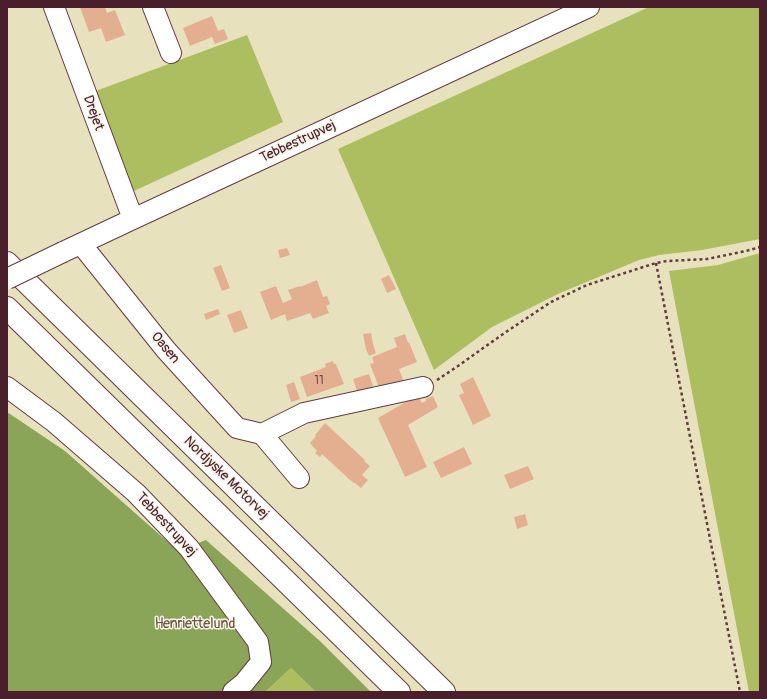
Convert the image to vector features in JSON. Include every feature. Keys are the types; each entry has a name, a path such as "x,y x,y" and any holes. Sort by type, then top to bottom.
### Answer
{"highway":[{"name":"Nordjyske Motorvej","path":"7,263 444,692"},
{"path":"7,308 399,692"}],"street":[{"name":"Drejet","path":"54,7 133,219"},
{"path":"153,7 171,53"},
{"name":"Tebbestrupvej","path":"7,279 589,7"},
{"name":"Oasen","path":"72,248 237,428 262,434"},
{"name":"Tebbestrupvej","path":"7,387 54,422 136,493 189,548 258,642 261,662 244,683 233,692"},
{"path":"300,478 262,434 304,413 423,387"}],"path":[{"path":"423,387 458,366 551,302 587,284 656,263 706,259 760,247"},
{"path":"656,263 740,692"}],"green space":[{"path":"649,7 760,7 760,239 702,250 659,255 639,260 560,293 492,327 434,370 338,149"},
{"path":"247,35 283,122 134,191 93,92"},
{"path":"760,253 760,692 749,692 669,271 718,265"},
{"name":"Henriettelund","path":"7,412 65,451 178,551 206,540 321,642 371,692 316,692 291,668 265,692 7,692"},
{"path":"291,668 316,692 265,692"}],"building":[{"path":"80,7 105,7 107,13 115,10 125,35 106,42 101,28 89,32"},
{"path":"212,16 218,31 224,29 228,39 215,44 212,37 190,46 183,28"},
{"path":"287,248 290,255 280,258 278,250"},
{"path":"221,265 230,288 222,291 213,268"},
{"path":"389,275 396,289 387,293 381,279"},
{"path":"317,280 323,297 327,296 330,304 326,306 329,313 313,319 310,313 287,321 285,314 271,320 260,292 276,286 283,303 292,299 288,290"},
{"path":"218,309 220,314 206,320 204,314"},
{"path":"241,310 248,328 234,333 227,315"},
{"path":"371,333 376,353 369,356 363,334"},
{"path":"405,334 417,362 399,369 404,382 380,390 370,364 374,363 372,357 397,347 394,338"},
{"path":"333,361 334,364 336,364 344,384 307,397 300,377 326,367 325,364"},
{"path":"369,374 374,389 358,394 353,379"},
{"path":"473,377 491,416 473,425 459,395 464,393 460,384"},
{"path":"294,382 300,399 291,402 286,385"},
{"path":"418,395 422,403 426,401 426,399 433,396 438,407 408,425 427,467 405,477 378,418"},
{"path":"325,423 370,466 362,475 368,480 361,488 322,454 320,457 315,453 317,451 310,443"},
{"path":"464,447 472,464 441,478 433,462"},
{"path":"528,466 534,479 510,489 504,475"},
{"path":"525,514 528,525 517,529 514,517"}]}
